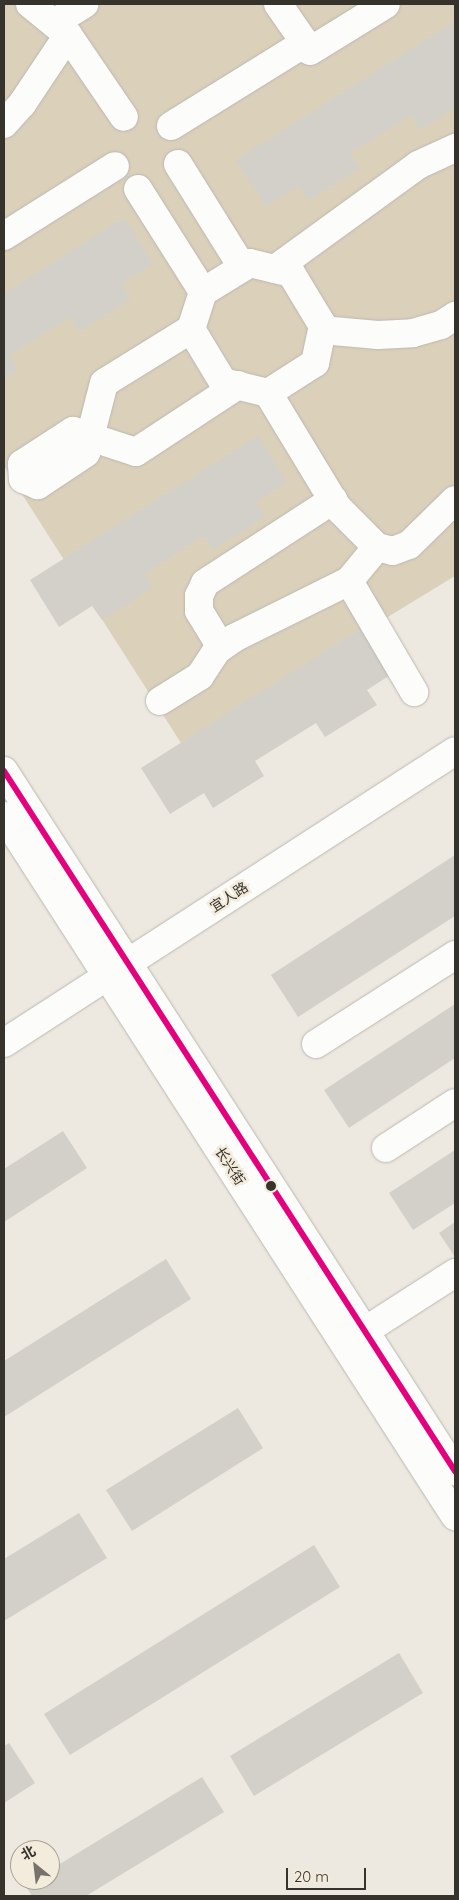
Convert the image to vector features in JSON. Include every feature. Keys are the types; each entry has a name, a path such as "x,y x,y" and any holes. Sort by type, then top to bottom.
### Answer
{"main road":[{"path":"30,4 61,29 124,117"},
{"path":"4,124 22,104 61,29 84,4"},
{"path":"278,4 310,51 386,4"},
{"path":"171,126 305,43"},
{"path":"275,269 418,165 455,148"},
{"path":"178,164 242,267"},
{"path":"4,236 115,166"},
{"path":"138,189 203,292"},
{"path":"90,437 104,383 191,329 203,292 250,262 291,273 323,326 315,363 268,393"},
{"path":"322,330 378,335 413,333 441,325 455,317"},
{"path":"191,329 223,382 268,393 333,500 357,530 377,547 393,551 409,545 455,500"},
{"path":"13,486 22,464 73,430 136,452 238,385"},
{"path":"221,647 199,611 199,596 205,583 333,500"},
{"path":"160,701 200,676 221,647 348,581 377,547"},
{"path":"348,581 414,692"},
{"name":"宜人路","path":"4,1060 121,976 455,751"},
{"name":"宜人路","path":"4,1043 121,976 455,769"},
{"name":"长兴街","path":"4,771 121,976 455,1516"},
{"name":"长兴街","path":"4,816 121,976 455,1471"},
{"path":"316,1044 455,955"},
{"path":"386,1148 455,1103"},
{"path":"361,1334 455,1273"}],"shaded area":[{"path":"4,4 455,4 455,576 181,743 4,466"}],"building":[{"path":"455,22 455,108 420,130 411,115 350,153 360,168 308,200 299,186 266,206 236,160"},
{"path":"124,218 153,264 121,284 131,299 79,332 70,317 9,355 18,370 4,379 4,294"},
{"path":"258,436 287,482 256,502 265,517 213,550 204,535 144,574 153,588 102,620 92,606 59,627 30,580"},
{"path":"369,624 398,670 367,690 377,705 325,737 316,723 255,761 264,776 213,808 204,793 170,814 141,768"},
{"path":"455,855 455,916 298,1017 271,975"},
{"path":"455,1004 455,1058 349,1128 324,1090"},
{"path":"63,1131 87,1168 4,1222 4,1169"},
{"path":"455,1150 455,1203 413,1230 389,1193"},
{"path":"455,1222 455,1257 439,1233"},
{"path":"166,1259 191,1299 4,1417 4,1361"},
{"path":"238,1408 263,1448 132,1531 106,1490"},
{"path":"79,1513 107,1558 4,1621 4,1559"},
{"path":"314,1545 340,1587 70,1755 44,1714"},
{"path":"399,1653 423,1693 254,1796 230,1756"},
{"path":"9,1743 35,1783 4,1803 4,1746"},
{"path":"202,1777 224,1812 86,1896 32,1896 28,1890 60,1890 60,1864"}],"transit line":[{"path":"4,771 455,1471"}]}
